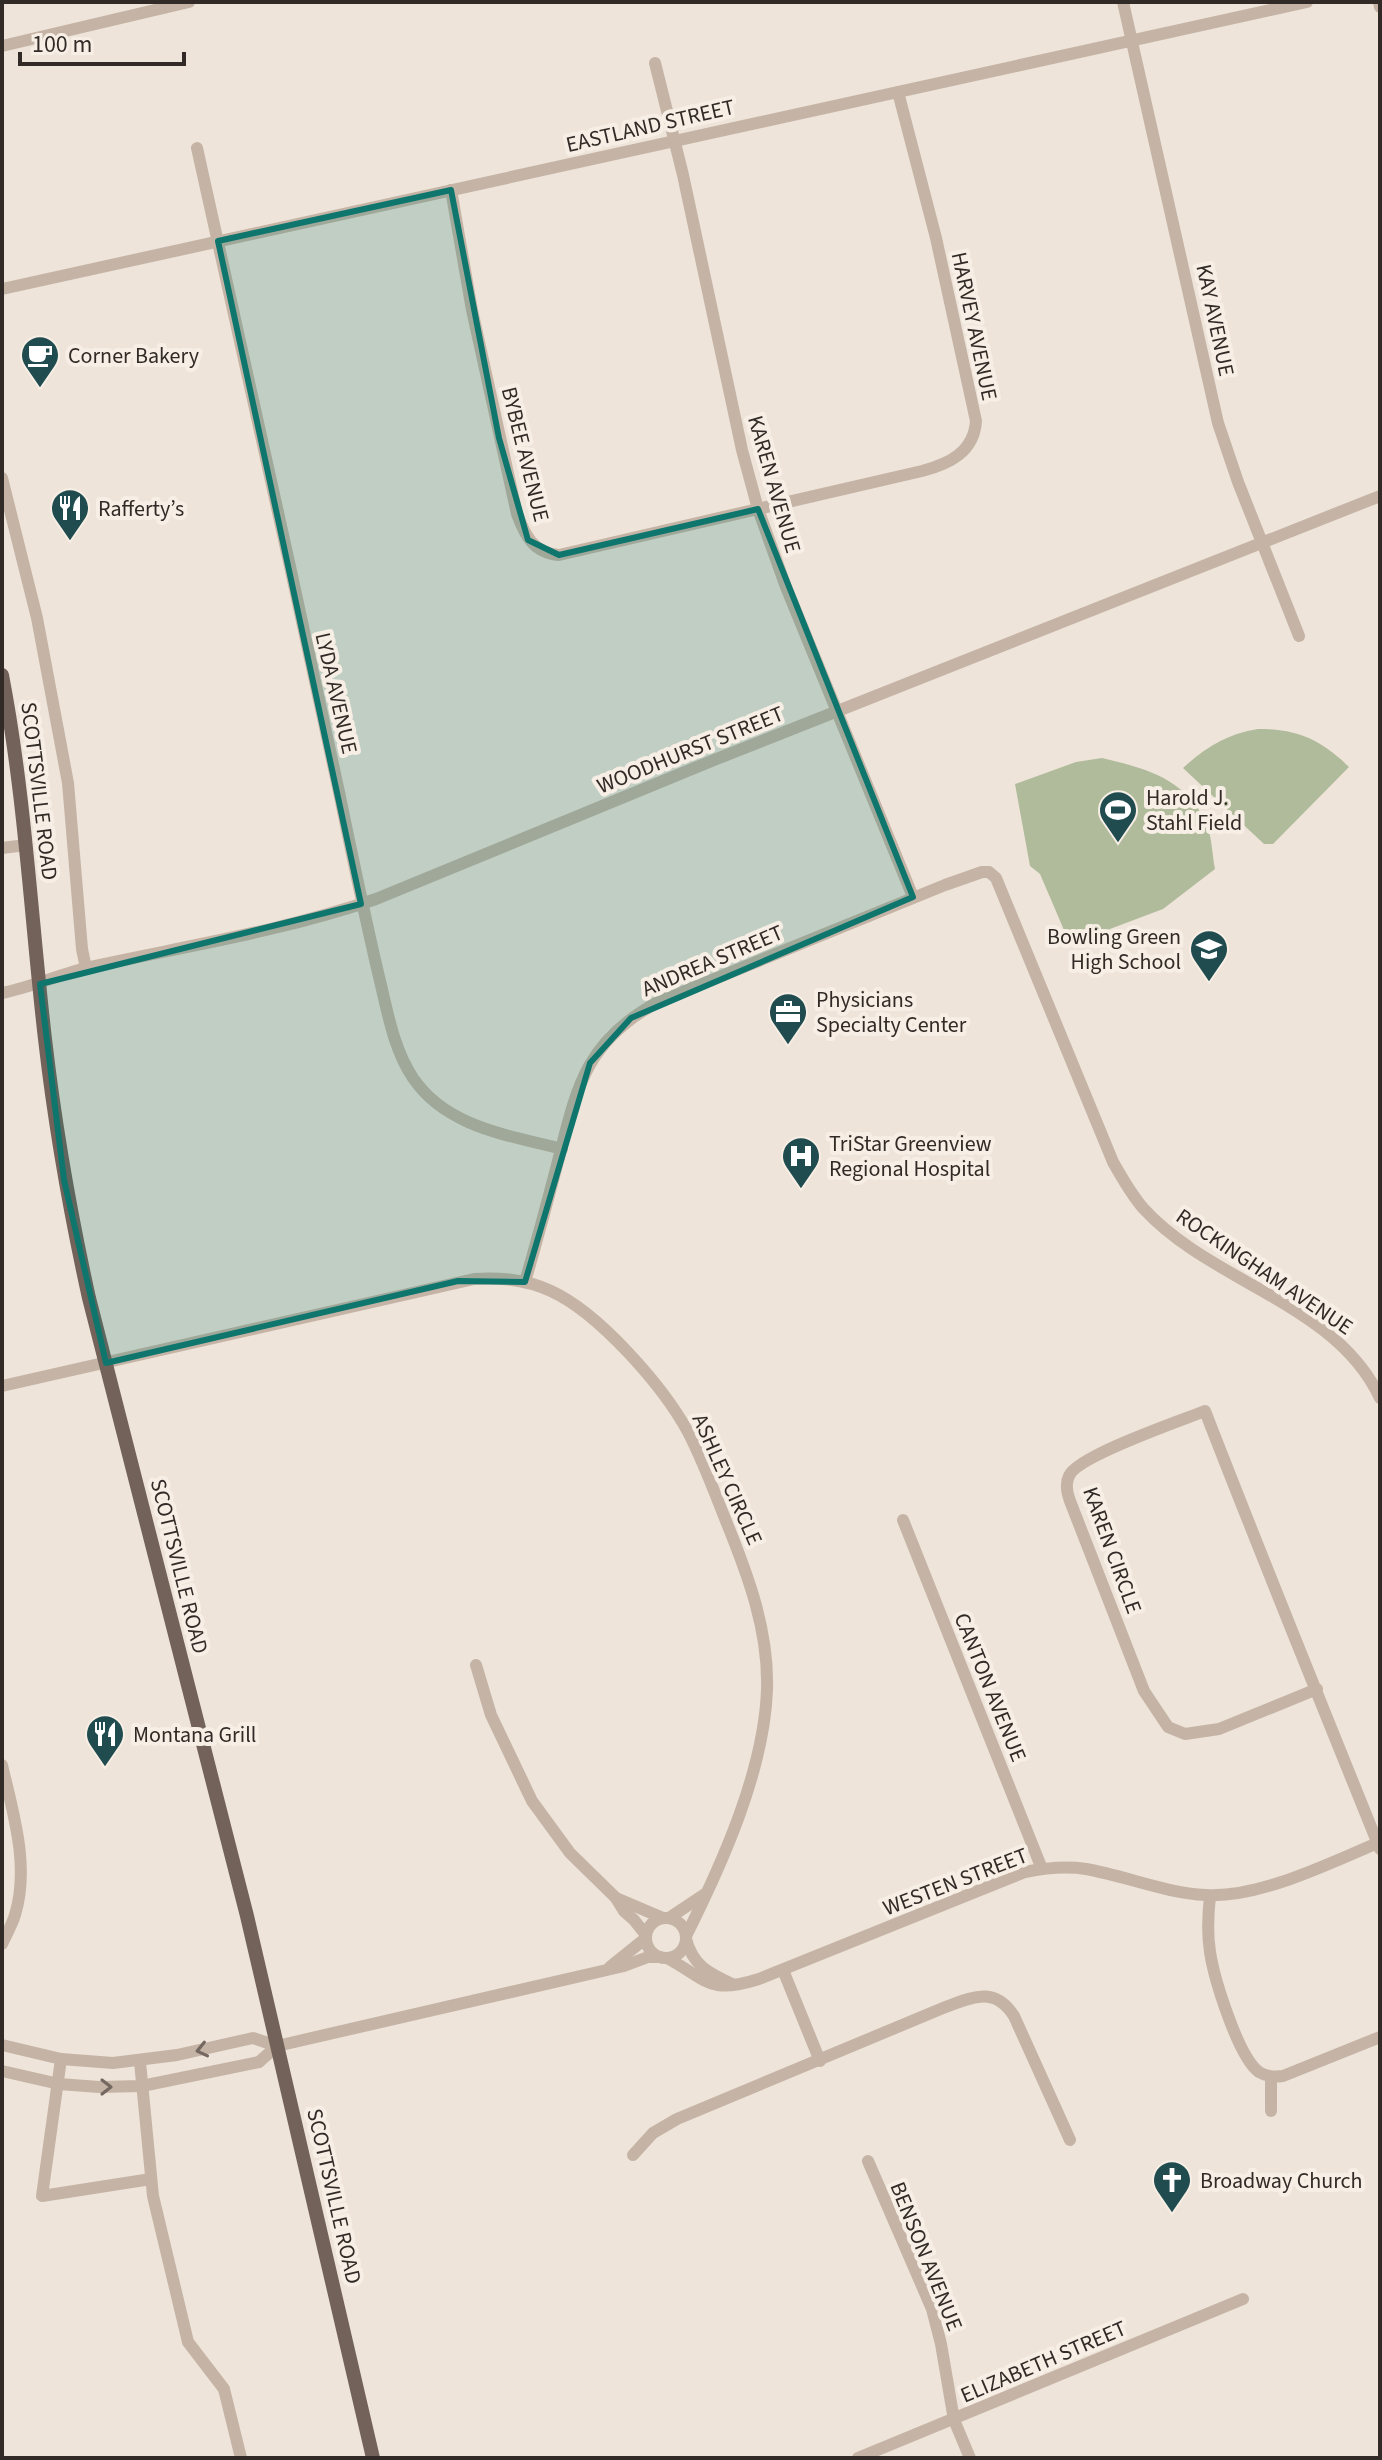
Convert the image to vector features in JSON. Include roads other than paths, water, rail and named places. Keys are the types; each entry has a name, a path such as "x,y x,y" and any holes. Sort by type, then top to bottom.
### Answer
{"main road":[{"name":"SCOTTSVILLE ROAD","path":"2,675 13,739 52,1100 64,1180 83,1271 220,1809 373,2458"}],"street":[{"path":"2,46 189,2"},
{"name":"KAY AVENUE","path":"1123,2 1218,423 1299,636"},
{"name":"EASTLAND STREET","path":"2,289 1307,2"},
{"name":"KAREN AVENUE","path":"655,63 758,509 786,587 913,897"},
{"name":"HARVEY AVENUE","path":"758,509 937,467 956,458 972,439 976,421 936,238 898,92"},
{"name":"LYDA AVENUE","path":"197,148 361,904 395,1038 406,1068 420,1088 447,1112 470,1124 562,1149"},
{"name":"BYBEE AVENUE","path":"451,190 499,438 517,514 528,540 544,552 559,555 758,509"},
{"path":"2,478 37,618 66,769 86,968"},
{"name":"WOODHURST STREET","path":"2,993 86,968 261,931 361,904 1380,496"},
{"path":"2,848 26,845"},
{"name":"ANDREA STREET","path":"525,1282 584,1073 599,1049 631,1018 658,1002 913,897 965,877 991,872"},
{"name":"ROCKINGHAM AVENUE","path":"991,872 1006,901 1113,1162 1132,1194 1156,1221 1183,1242 1339,1343 1362,1367 1380,1398"},
{"name":"ASHLEY CIRCLE","path":"2,1386 458,1281 490,1278 525,1282 548,1289 574,1304 635,1360 669,1401 688,1433 743,1565 759,1616 767,1679 762,1737 726,1847 686,1938"},
{"name":"KAREN CIRCLE","path":"1317,1689 1219,1729 1193,1735 1168,1727 1144,1691 1068,1497 1069,1475 1086,1460 1205,1411 1317,1689 1379,1845"},
{"name":"CANTON AVENUE","path":"903,1520 1042,1869"},
{"path":"476,1665 491,1715 532,1801 570,1853 634,1920 646,1936 651,1952 663,1958"},
{"path":"2,1765 15,1823 21,1874 15,1917 2,1944"},
{"name":"WESTEN STREET","path":"663,1958 710,1985 723,1987 783,1970 1025,1872 1085,1869 1178,1892 1210,1896 1249,1892 1379,1845"},
{"path":"607,1969 646,1936 652,1924 705,1894"},
{"path":"1210,1896 1210,1954 1219,1990 1247,2056 1258,2071 1271,2077 1283,2076 1380,2037"},
{"path":"616,1898 680,1924 689,1951 703,1969 734,1985"},
{"path":"2,2071 59,2084 142,2086 259,2062 277,2046 648,1957 663,1958 678,1954 686,1938"},
{"path":"783,1970 820,2061"},
{"path":"633,2155 653,2133 677,2119 969,1998 981,1996 1005,2003 1014,2016 1070,2140"},
{"path":"2,2045 61,2059 97,2063 140,2062 253,2038 277,2046"},
{"path":"61,2059 42,2196 151,2179"},
{"path":"140,2062 153,2196 188,2342 224,2389 241,2458"},
{"path":"1271,2077 1271,2111"},
{"name":"BENSON AVENUE","path":"868,2161 932,2309 954,2420 970,2458"},
{"name":"ELIZABETH STREET","path":"858,2458 1243,2299"}],"place":[{"name":"Corner Bakery","path":"40,389"},
{"name":"Rafferty’s","path":"70,542"},
{"name":"Harold J. Stahl Field","path":"1118,844"},
{"name":"Bowling Green High School","path":"1209,983"},
{"name":"Physicians Specialty Center","path":"788,1046"},
{"name":"TriStar Greenview Regional Hospital","path":"801,1190"},
{"name":"Montana Grill","path":"105,1768"},
{"name":"Broadway Church","path":"1172,2214"}]}
